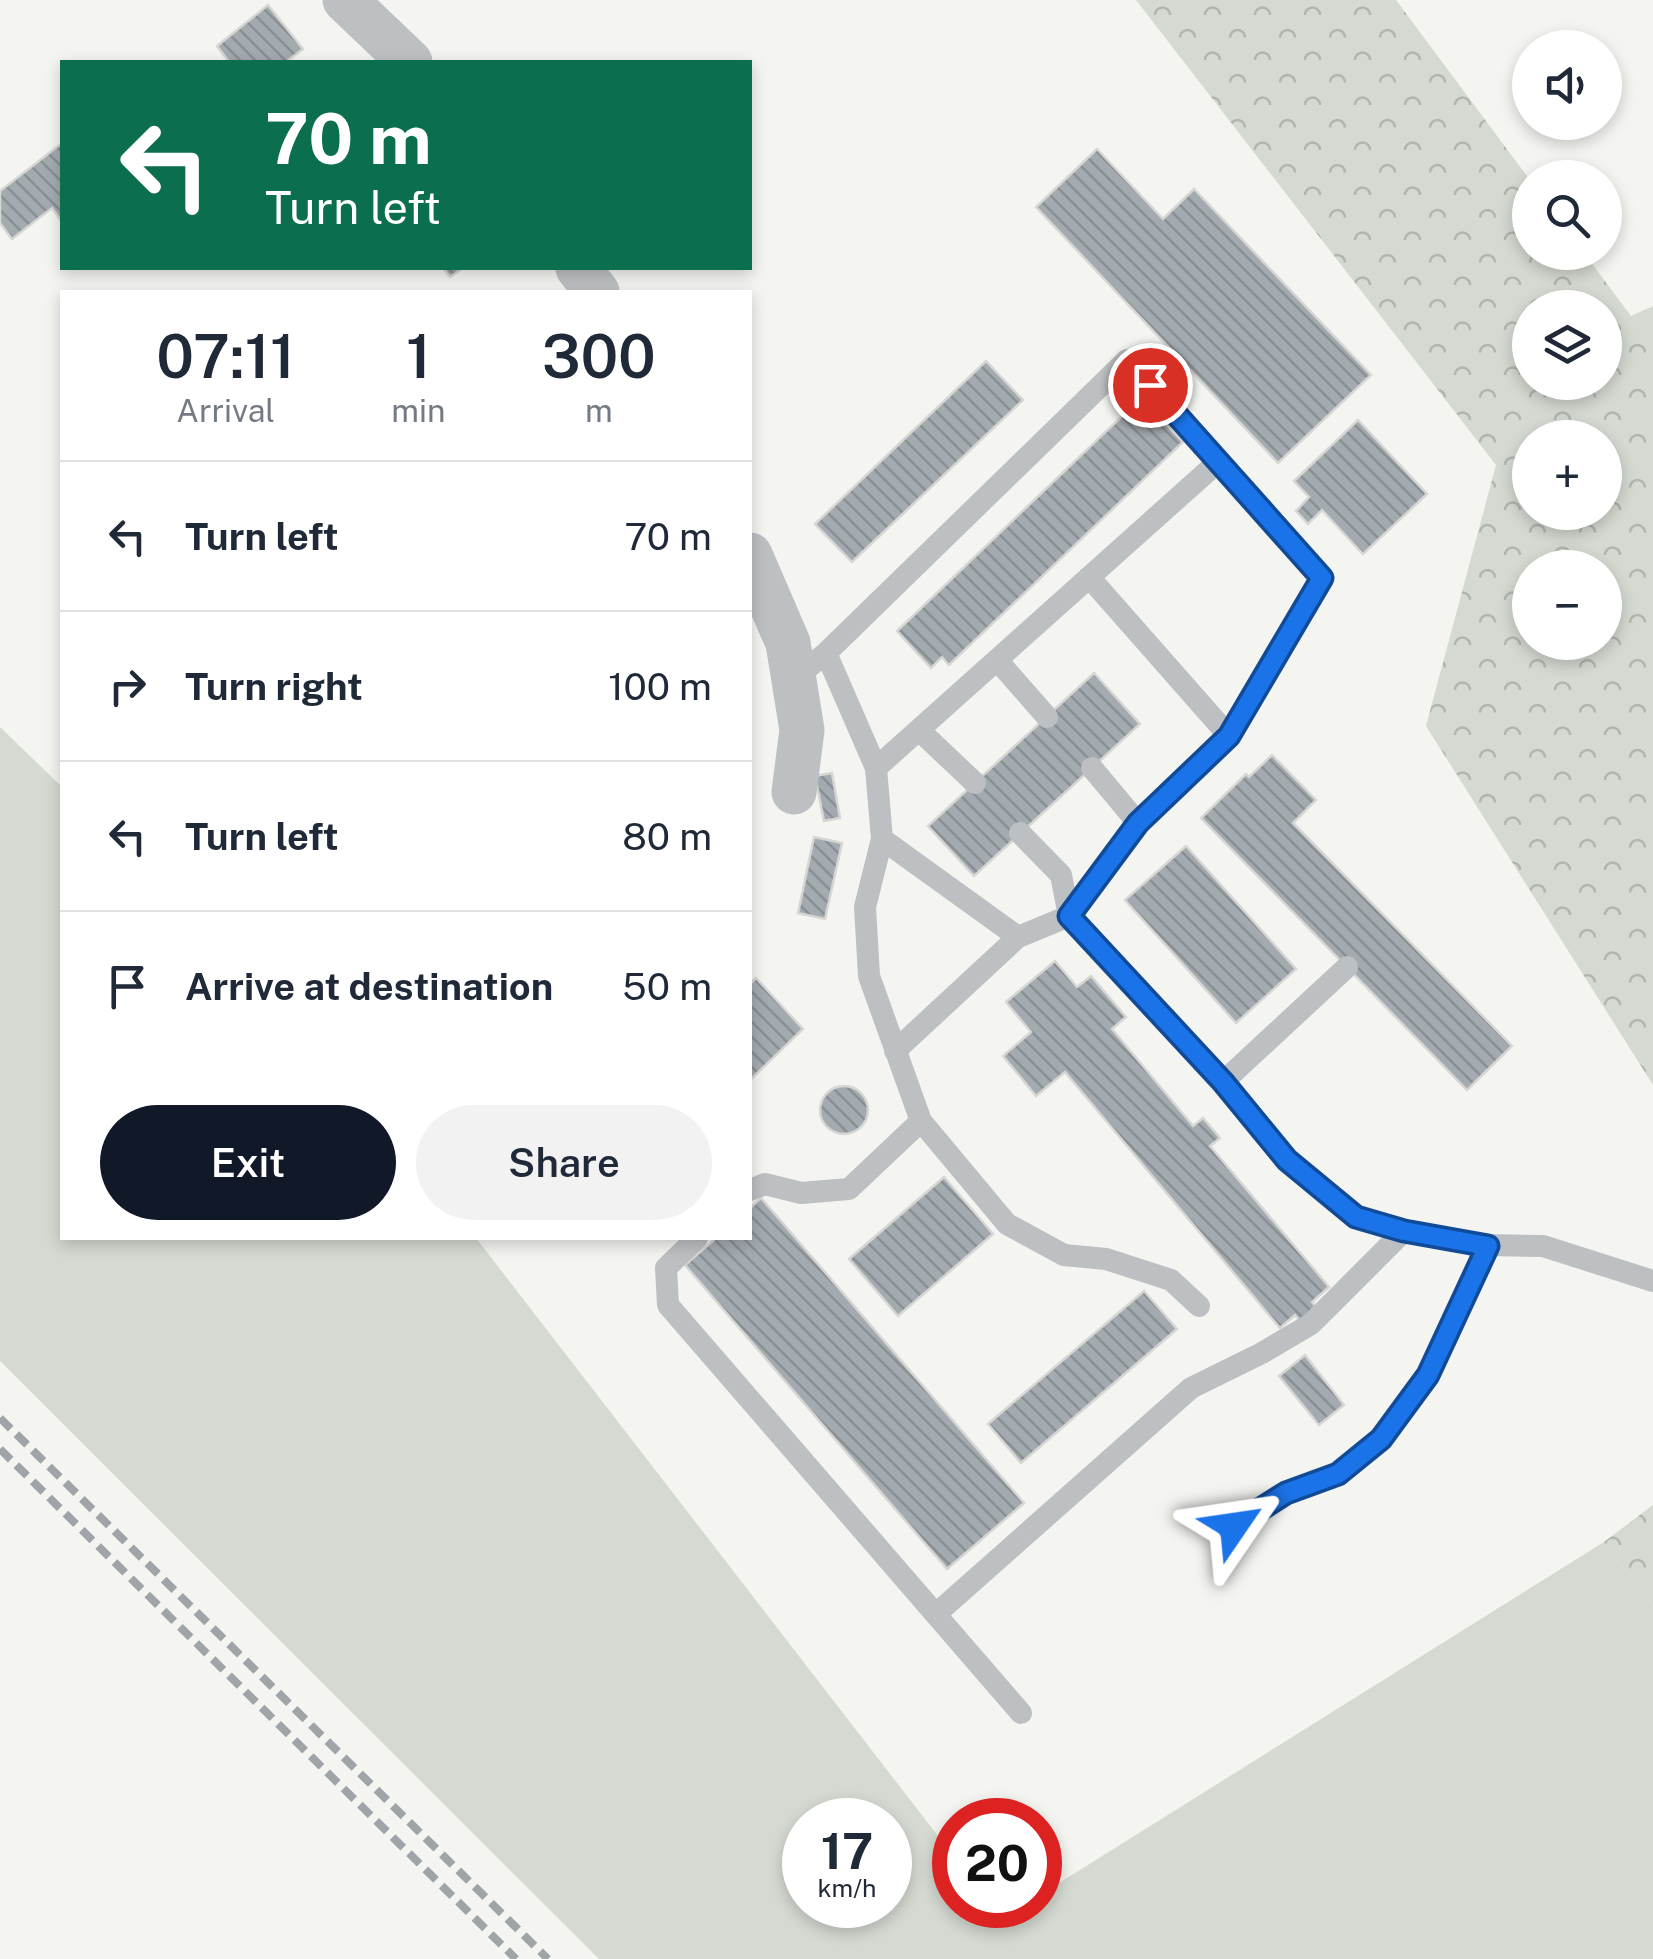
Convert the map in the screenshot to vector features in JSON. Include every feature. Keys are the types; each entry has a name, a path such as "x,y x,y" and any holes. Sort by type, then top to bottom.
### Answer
{"street":[{"path":"345,0 408,60"},
{"path":"580,270 595,290"},
{"path":"752,560 788,643 810,666 794,792"}],"lane":[{"path":"895,1051 1018,937 1069,916 1138,823 1229,736 1322,578 1127,360 810,666 876,768 882,839 865,907 869,976 895,1051 921,1122 1007,1224 1064,1255 1106,1259 1170,1280 1199,1306"},
{"path":"876,768 1219,461"},
{"path":"1089,577 1229,736"},
{"path":"996,660 1047,718"},
{"path":"919,730 975,783"},
{"path":"1092,768 1138,823"},
{"path":"1020,833 1061,875 1069,916 1223,1082 1287,1160 1356,1217 1404,1231 1488,1246 1543,1246 1653,1281"},
{"path":"882,839 1018,937"},
{"path":"1223,1082 1347,967"},
{"path":"752,1189 765,1184 801,1193 849,1189 921,1122"},
{"path":"936,1614 1191,1388 1311,1324 1404,1231"},
{"path":"695,1240 666,1268 668,1305 1022,1712"},
{"path":"1234,1526 1286,1493 1338,1474 1381,1439 1428,1375 1488,1246"}],"green space":[{"path":"1136,0 1396,0 1515,160 1512,160 1512,270 1597,270 1612,290 1512,290 1512,400 1622,400 1622,304 1631,316 1653,306 1653,1085 1426,726 1496,465"},
{"path":"0,727 60,785 60,1240 478,1240 909,1798 782,1798 782,1928 912,1928 912,1802 932,1828 932,1928 1062,1928 1062,1881 1604,1542 1653,1606 1653,1959 599,1959 0,1361"},
{"path":"1653,1505 1653,1606 1604,1542"}],"building":[{"path":"268,5 303,49 289,60 228,60 217,46"},
{"path":"60,145 60,219 52,208 12,239 0,223 0,191"},
{"path":"1097,149 1163,219 1194,189 1371,375 1278,463 1036,207"},
{"path":"986,361 1023,400 852,562 815,524"},
{"path":"1141,398 1183,442 949,665 942,657 931,668 897,631"},
{"path":"1358,420 1427,494 1363,554 1322,510 1308,524 1296,511 1309,497 1294,481"},
{"path":"1094,673 1140,724 974,876 928,826"},
{"path":"1272,755 1316,800 1293,823 1512,1046 1467,1090 1201,818 1246,774 1249,777"},
{"path":"832,773 840,818 824,821 815,776"},
{"path":"814,837 842,843 825,919 798,913"},
{"path":"1186,846 1296,969 1236,1023 1125,900"},
{"path":"1055,961 1077,987 1091,976 1126,1017 1112,1029 1193,1126 1203,1118 1220,1138 1210,1146 1329,1287 1312,1302 1318,1309 1302,1323 1295,1315 1280,1328 1065,1072 1036,1096 1003,1056 1031,1032 1006,1002"},
{"path":"756,978 803,1029 752,1078 752,982"},
{"path":"844,1086 861,1093 868,1110 861,1127 844,1134 827,1127 820,1110 827,1093"},
{"path":"944,1177 993,1234 898,1316 849,1259"},
{"path":"761,1198 1024,1503 947,1569 685,1265 714,1240 752,1240 752,1206"},
{"path":"1144,1291 1177,1329 1021,1463 988,1424"},
{"path":"1305,1355 1344,1405 1319,1425 1279,1376"}],"railway":[{"path":"0,1418 548,1959"},
{"path":"0,1449 516,1959"}],"route":[{"path":"1150,385 1322,578 1229,736 1138,823 1069,916 1223,1082 1287,1160 1356,1217 1404,1231 1488,1246 1428,1375 1381,1439 1338,1474 1286,1493 1234,1526"}]}
